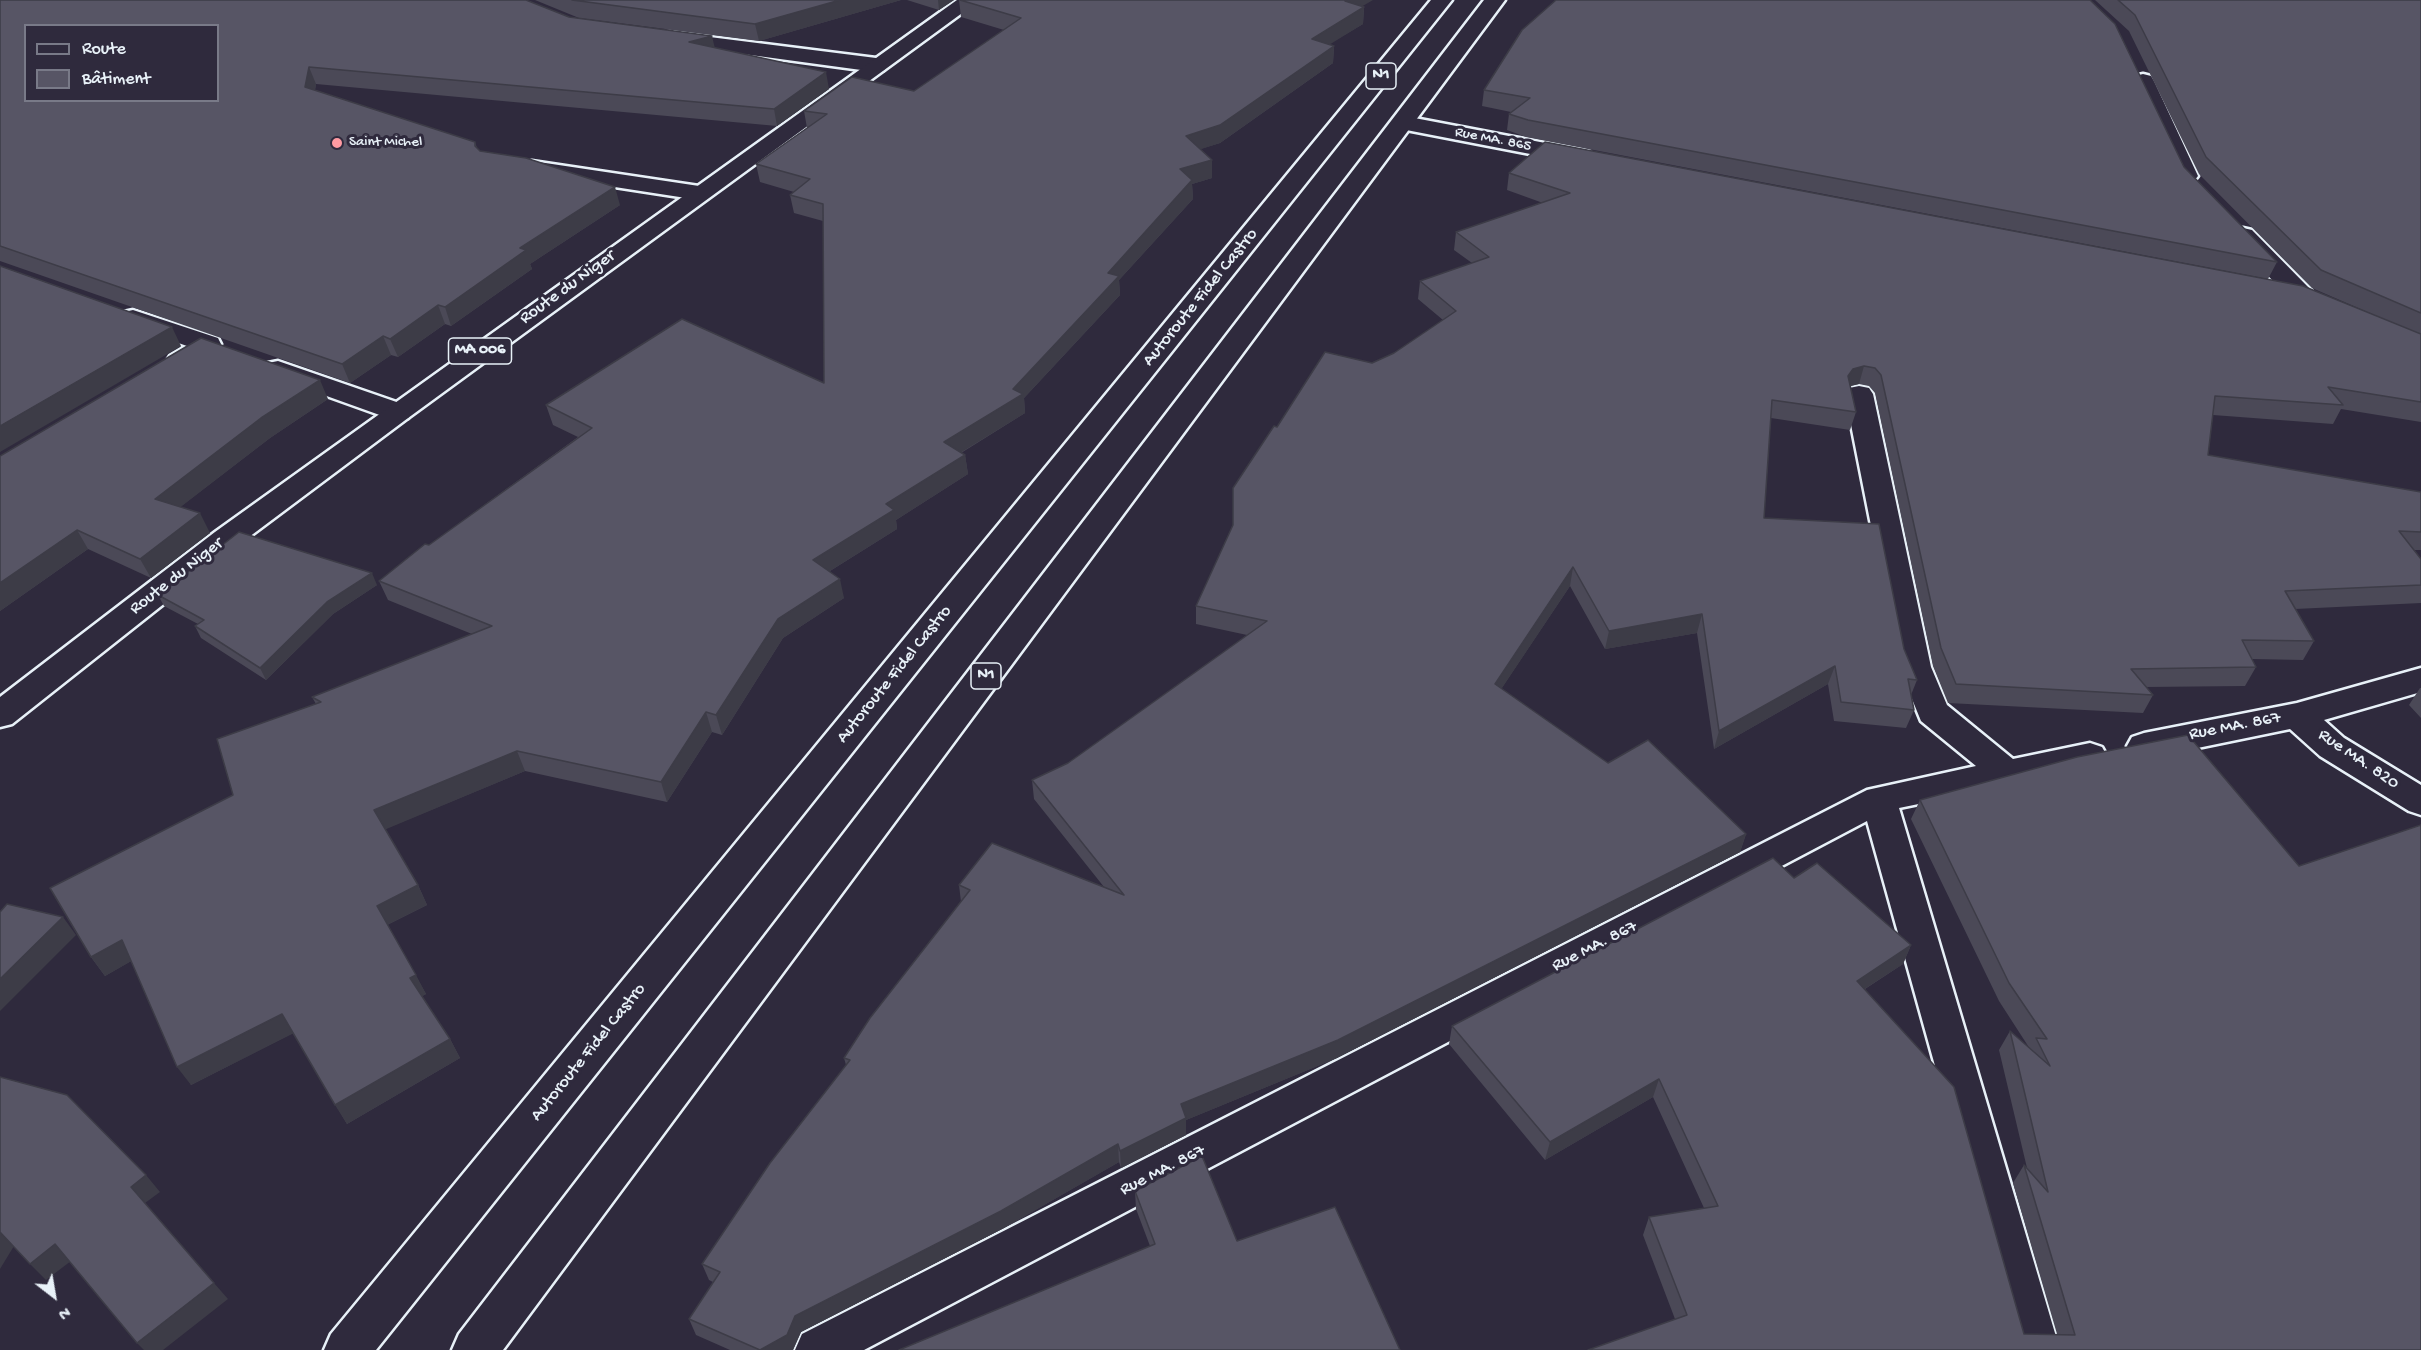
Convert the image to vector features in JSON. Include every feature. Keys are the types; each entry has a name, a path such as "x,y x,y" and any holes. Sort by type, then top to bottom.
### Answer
{"main road":[{"name":"Route du Niger","path":"0,715 226,539 398,411 876,65 970,0"},
{"name":"Autoroute Fidel Castro","path":"347,1350 1442,0"},
{"name":"N1","path":"476,1350 1495,0"},
{"path":"644,35 876,65"},
{"path":"2134,65 2187,178 2204,195"},
{"name":"Rue MA. 865","path":"1404,123 1602,161"},
{"path":"505,164 699,193"},
{"path":"2228,220 2313,301 2267,289"},
{"path":"111,310 398,411"},
{"path":"159,374 231,352"},
{"path":"1859,394 1915,667 1933,712 2007,773"},
{"name":"Rue MA. 867","path":"818,1350 1879,800 2297,715 2421,680"},
{"name":"Rue MA. 820","path":"2297,715 2332,747 2421,802"},
{"path":"1879,800 2037,1350"}],"building":[{"path":"0,0 526,0 569,17 712,36 689,42 826,72 774,109 309,67 305,87 475,142 475,146 480,151 526,158 615,187 520,248 526,250 445,307 438,305 390,339 383,336 342,364 0,246"},
{"path":"572,0 840,0 755,24"},
{"path":"960,0 1346,0 1364,7 1312,39 1334,46 1220,125 1186,136 1212,160 1180,169 1192,180 1108,273 1119,276 1013,389 1023,394 944,442 965,455 886,504 894,510 813,560 840,579 778,619 716,715 706,712 661,782 517,751 374,810 418,885 377,906 416,975 410,978 450,1039 335,1105 282,1014 177,1067 122,940 91,957 50,888 233,795 217,739 321,702 312,697 492,626 379,581 425,544 429,545 592,428 546,405 682,319 824,383 823,204 790,195 810,179 756,164 827,114 804,111 852,77 914,91 1021,18"},
{"path":"1556,0 2090,0 2115,24 2184,167 2277,262 1528,120 1509,114 1530,98 1484,90 1522,30"},
{"path":"2118,0 2421,0 2421,313 2321,270 2206,157 2135,15"},
{"path":"1545,142 2303,286 2421,334 2421,402 2328,387 2343,405 2215,396 2208,455 2421,492 2421,532 2399,531 2421,559 2421,585 2285,591 2314,641 2242,640 2256,667 2131,669 2153,695 1956,684 1941,648 1881,375 1875,368 1864,366 1853,369 1848,376 1856,412 1772,400 1764,518 1879,524 1904,649 1917,680 1908,679 1914,710 1841,702 1835,666 1719,731 1702,614 1609,631 1573,567 1495,684 1608,763 1648,740 1746,834 1338,1040 1181,1104 1186,1118 1120,1151 1118,1144 1001,1211 795,1316 787,1335 760,1350 689,1319 720,1272 702,1264 770,1163 850,1060 844,1058 870,1018 970,890 959,885 992,843 1124,895 1032,780 1068,763 1267,621 1196,606 1233,525 1233,488 1274,426 1277,427 1325,352 1372,363 1394,353 1456,311 1420,281 1489,257 1456,232 1570,193 1509,173"},
{"path":"0,266 172,327 0,426"},
{"path":"201,338 320,380 261,418 155,499 200,513 140,559 77,530 0,583 0,456"},
{"path":"239,532 372,573 327,602 260,668 195,626 204,620 158,595"},
{"path":"2188,735 2299,866 2421,825 2421,1350 1588,1350 1687,1315 1649,1217 1718,1206 1659,1079 1550,1142 1452,1026 1773,858 1794,878 1817,863 1911,945 1857,981 1954,1087 2024,1334 2075,1335 2024,1165 2048,1192 2010,1031 2050,1066 2036,1038 2047,1039 2009,983 1920,800 2077,757"},
{"path":"7,904 63,917 0,979 0,912"},
{"path":"0,1077 67,1095 146,1175 131,1187 214,1283 137,1343 55,1244 30,1264 0,1232"},
{"path":"1202,1156 1237,1241 1335,1207 1400,1350 899,1350 1155,1244 1135,1191"}],"place":[{"name":"Saint Michel","path":"337,143"}]}
